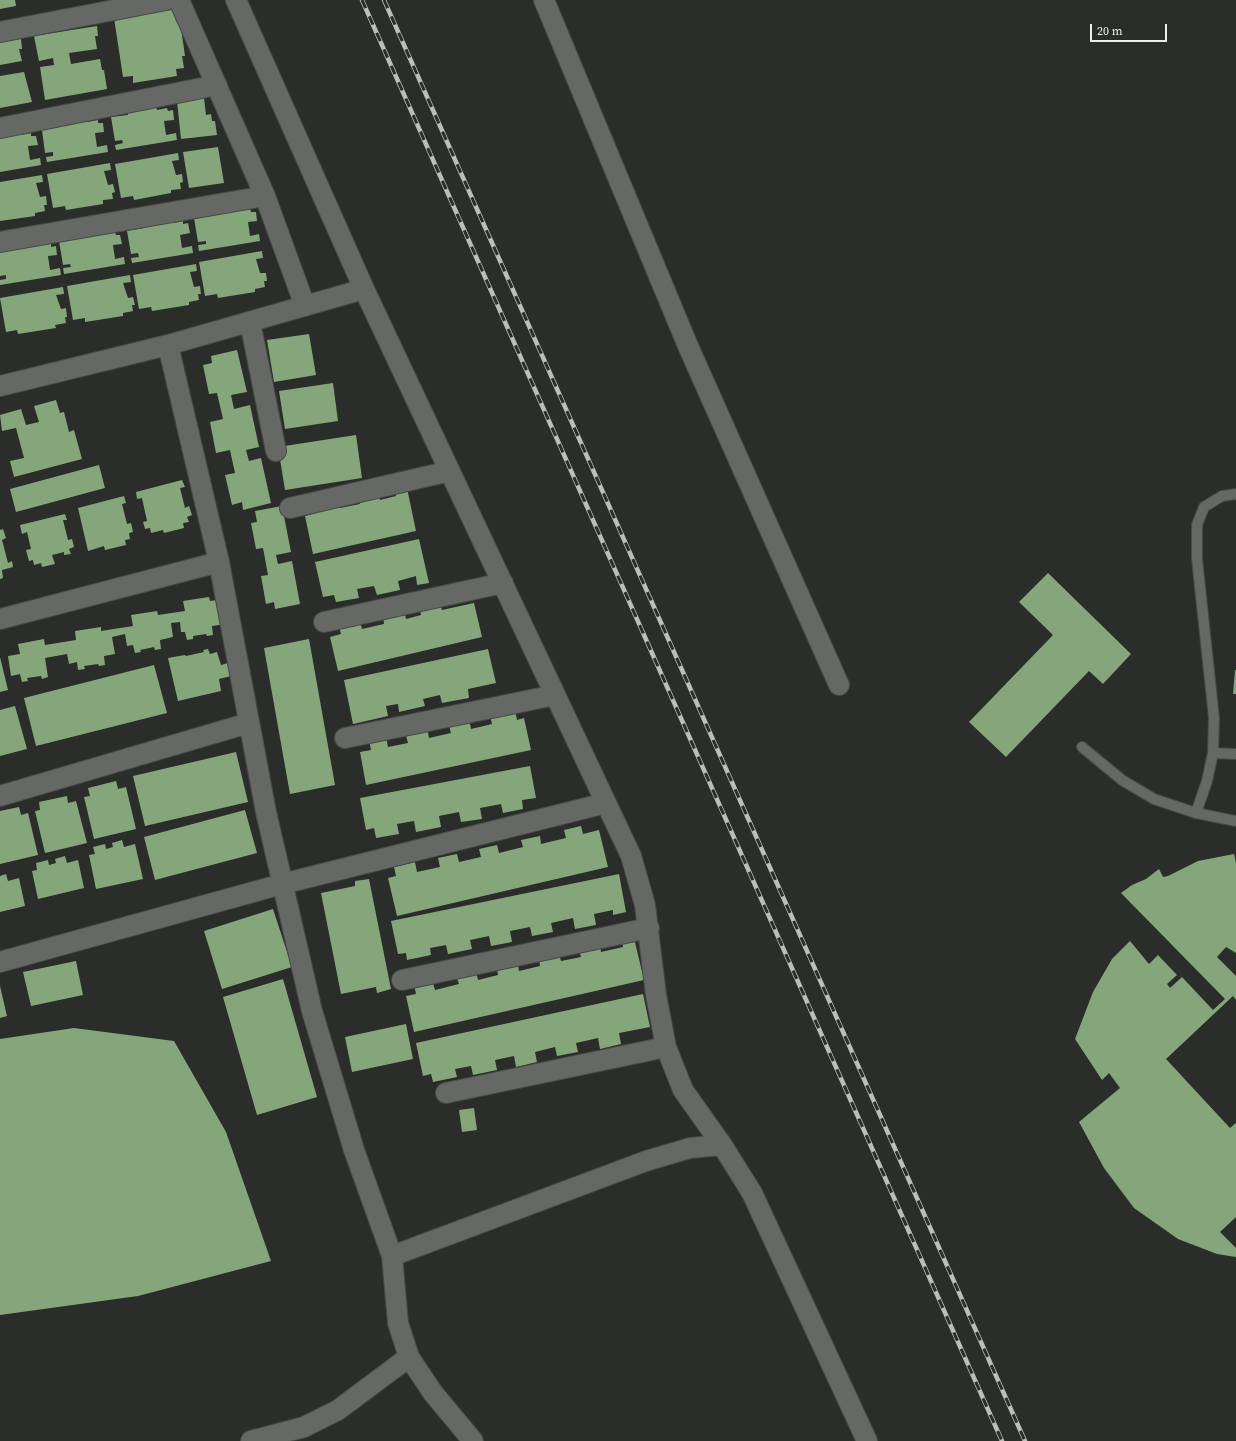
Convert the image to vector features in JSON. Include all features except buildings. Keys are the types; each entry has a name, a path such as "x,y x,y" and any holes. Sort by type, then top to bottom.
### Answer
{"street":[{"path":"0,32 166,0"},
{"path":"179,0 265,196 305,306"},
{"path":"236,0 364,289 632,856 645,905 656,995 666,1047 683,1090 722,1145 752,1193 867,1441"},
{"path":"544,0 688,346 839,685"},
{"path":"0,128 216,86"},
{"path":"0,242 265,196"},
{"path":"0,386 168,345 364,289"},
{"path":"250,322 276,450"},
{"path":"168,345 219,562 266,812 282,884 312,1011 354,1150 392,1256 398,1322 409,1357 433,1394 473,1441"},
{"path":"290,508 450,471"},
{"path":"0,619 219,562"},
{"path":"324,622 503,583"},
{"path":"345,738 555,695"},
{"path":"0,796 249,723"},
{"path":"0,962 282,884 606,803"},
{"path":"402,980 649,928"},
{"path":"446,1094 666,1047"},
{"path":"392,1256 646,1161 690,1148 722,1145"},
{"path":"251,1441 304,1427 338,1410 409,1357"}],"lane":[{"path":"1196,814 1207,781 1213,752 1214,718 1196,559 1197,525 1204,507 1222,496 1236,494"},
{"path":"1082,747 1122,780 1154,799 1196,814 1236,821"},
{"path":"1213,752 1236,754"}],"railway":[{"path":"362,0 1002,1441"},
{"path":"384,0 1025,1441"}]}
